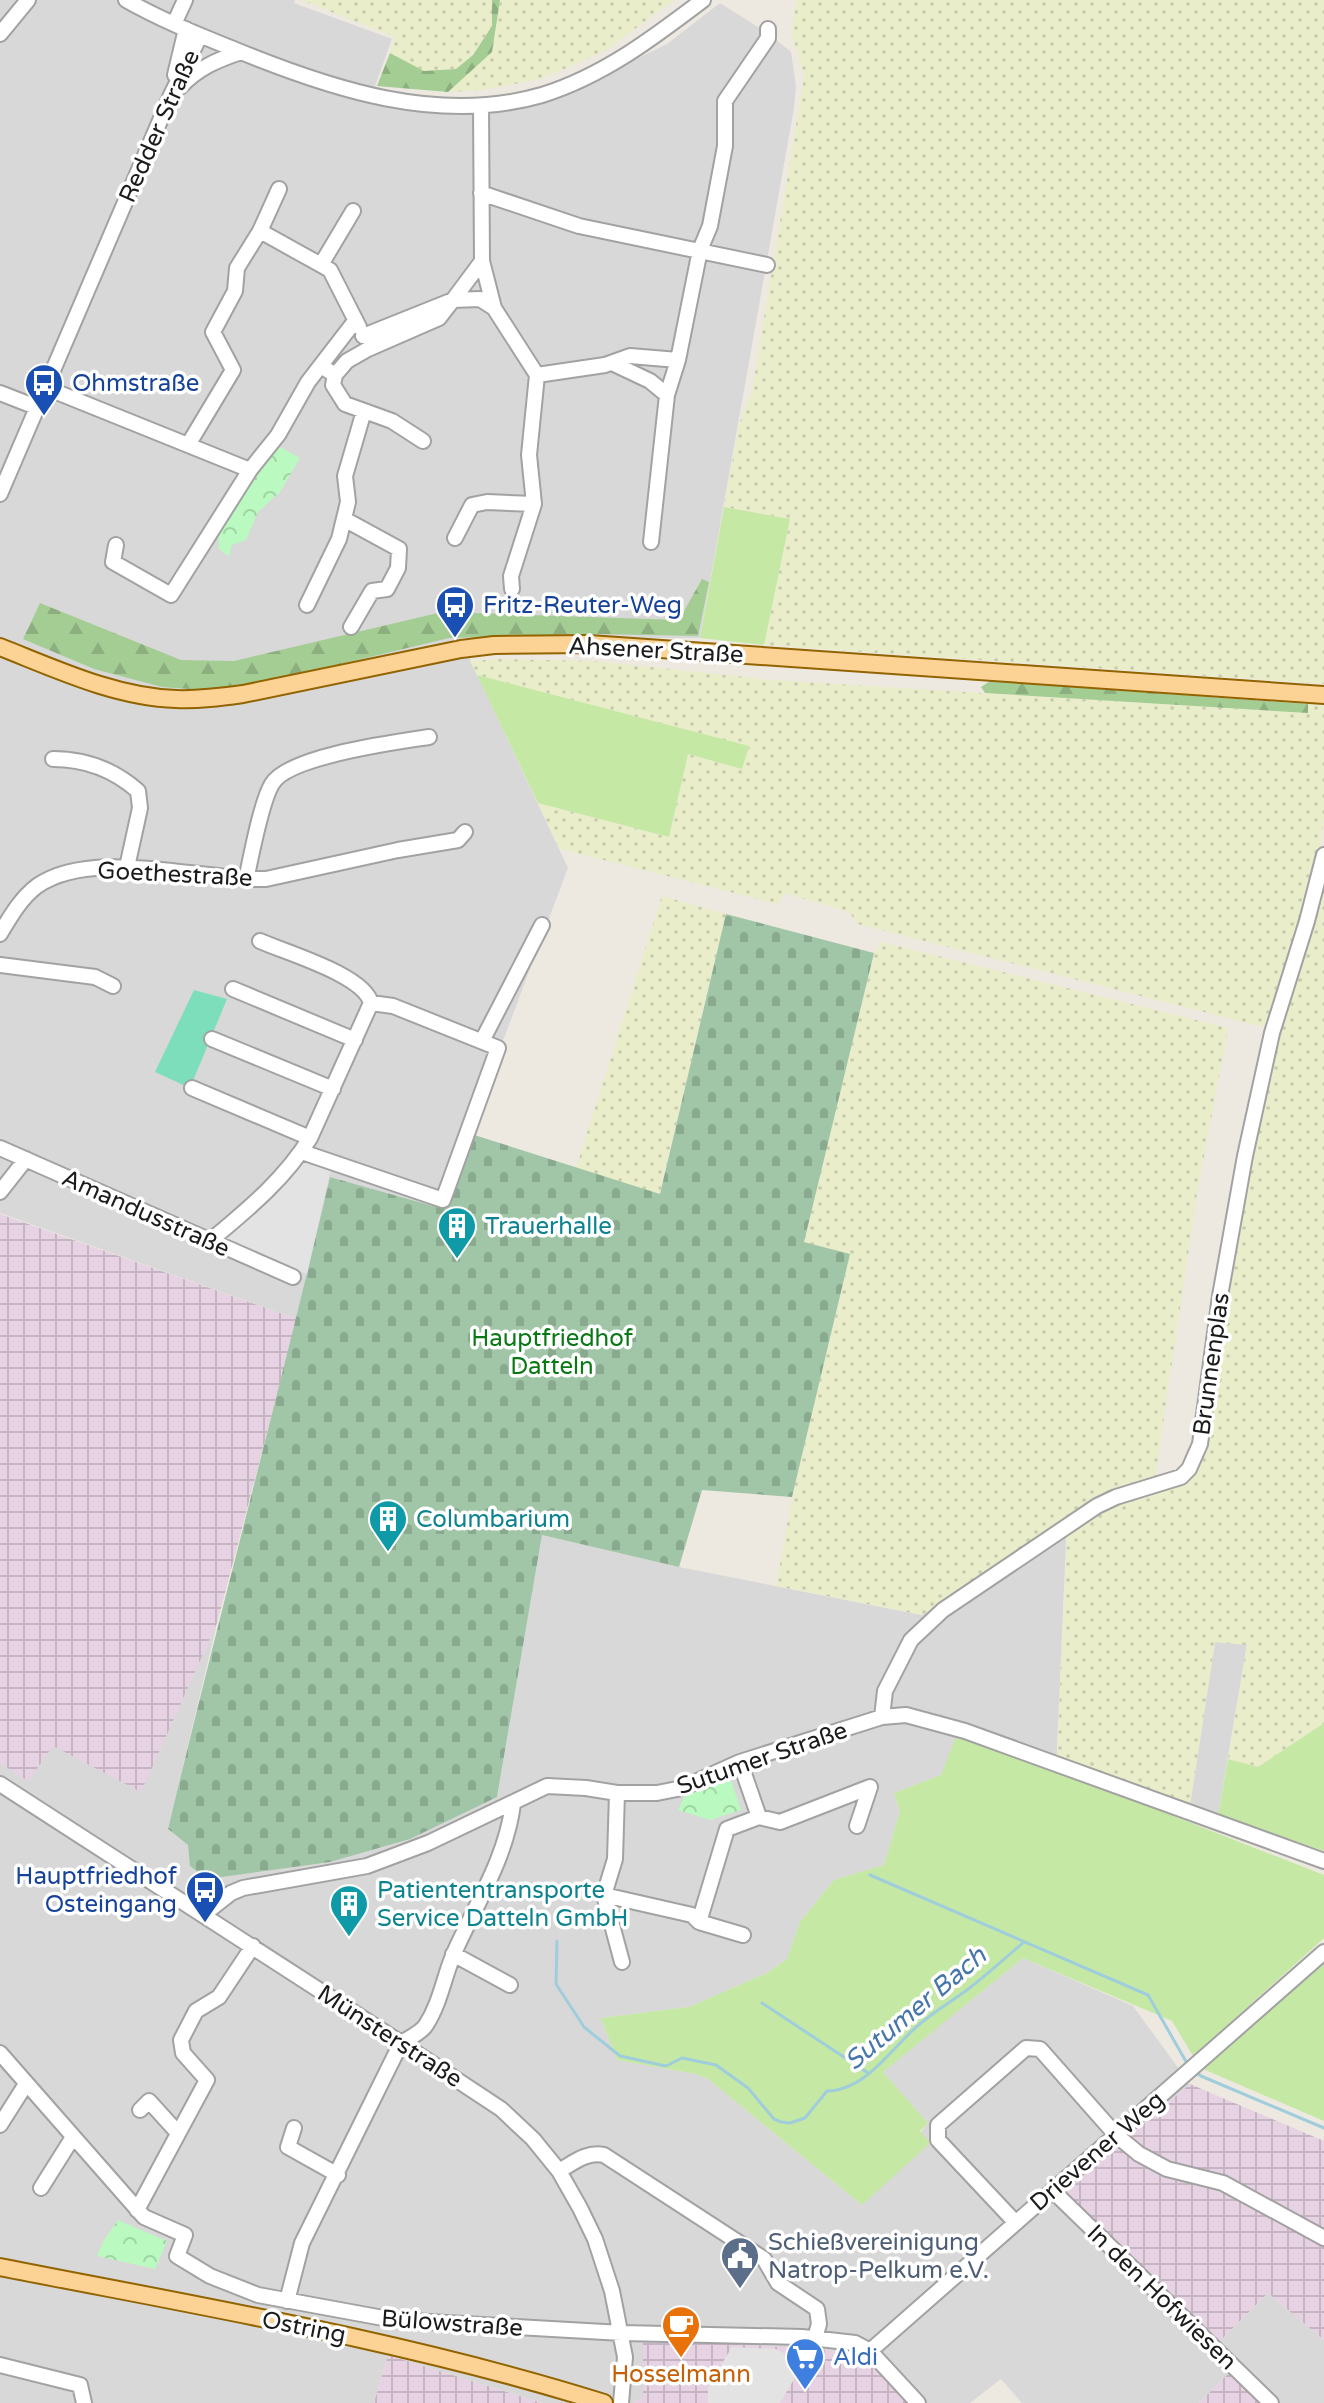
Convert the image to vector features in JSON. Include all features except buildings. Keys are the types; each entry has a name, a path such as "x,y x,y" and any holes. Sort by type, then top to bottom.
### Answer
{"main road":[{"name":"Ahsener Straße","path":"0,647 80,678 126,691 173,699 210,699 243,694 478,647 589,644 1324,695"},
{"name":"Ostring","path":"0,2267 385,2343 604,2403"}],"street":[{"path":"0,34 28,0"},
{"path":"126,0 187,30"},
{"path":"185,0 187,30"},
{"name":"Redder Straße","path":"0,494 171,95 187,30 294,74 415,104 481,106 541,95 591,75 639,48 703,0"},
{"path":"651,542 667,395 678,360 700,250 710,226 725,146 725,101 768,38 768,29"},
{"path":"171,95 199,69 241,52"},
{"path":"481,106 482,261 494,308 537,375 529,455 534,504 511,576 512,589"},
{"path":"188,445 233,370 213,332 235,291 237,268 260,231 279,189"},
{"path":"481,193 579,226 767,265"},
{"path":"322,263 353,211"},
{"path":"260,231 330,270 366,342"},
{"path":"453,300 482,261"},
{"path":"423,441 392,421 345,404 333,385 335,375 366,342 453,300 480,299 494,308"},
{"path":"116,545 113,562 171,595 250,470 278,435 308,382 355,321"},
{"path":"537,375 612,363 630,356 678,360"},
{"path":"612,363 650,381 667,395"},
{"path":"321,366 335,375"},
{"path":"44,387 250,470"},
{"path":"0,393 36,407"},
{"path":"307,605 339,539 348,502 345,476 364,411"},
{"path":"455,538 472,505 487,502 534,504"},
{"path":"344,519 399,549 398,568 387,589 372,591 351,627"},
{"path":"246,880 271,785 281,772 305,762 429,737"},
{"path":"53,759 77,759 121,776 138,791 140,808 127,867"},
{"name":"Goethestraße","path":"0,934 15,910 35,888 49,879 84,869 127,867 246,880 266,879 458,840 465,832"},
{"name":"Brunnenplas","path":"882,1717 885,1691 911,1640 943,1610 1097,1506 1181,1477 1195,1458 1200,1444 1220,1296 1245,1156 1272,1033 1324,855"},
{"path":"482,1041 542,925"},
{"path":"210,1241 274,1187 302,1152 371,1003 369,995 353,981 260,941"},
{"path":"0,965 95,977 113,986"},
{"path":"233,989 355,1040"},
{"path":"302,1152 443,1200 498,1048 393,1006 371,1003"},
{"path":"212,1039 333,1089"},
{"path":"192,1088 310,1138"},
{"name":"Amandusstraße","path":"0,1148 293,1277"},
{"path":"0,1192 26,1159"},
{"name":"Sutumer Straße","path":"203,1915 231,1893 243,1888 367,1866 428,1843 547,1786 617,1793 657,1793 682,1788 740,1762 882,1717 906,1715 965,1731 1324,1861"},
{"path":"740,1762 759,1817"},
{"name":"Münsterstraße","path":"0,1784 501,2109 533,2139 559,2171 595,2239 622,2333 625,2357 621,2403"},
{"path":"699,1922 727,1829 759,1817 780,1822 870,1787 857,1826"},
{"path":"617,1793 615,1859 604,1895 622,1962"},
{"path":"287,2301 302,2243 401,2043 424,2028 442,1993 453,1954 499,1862 513,1804"},
{"path":"604,1895 692,1915 699,1922 743,1935"},
{"path":"137,2210 207,2080 183,2053 181,2040 196,2011 219,1997 253,1946"},
{"name":"Drievener Weg","path":"870,2351 1324,1952"},
{"path":"453,1954 510,1985"},
{"path":"1016,2223 938,2140 938,2125 1026,2048 1040,2049 1116,2135 1139,2154 1167,2169 1223,2183 1324,2238"},
{"name":"Bülowstraße","path":"0,2053 144,2217 185,2235 177,2256 210,2276 258,2295 417,2323 815,2338 855,2343 870,2351"},
{"path":"0,2125 26,2084"},
{"path":"144,2105 178,2133"},
{"path":"294,2128 288,2147 338,2175"},
{"path":"41,2188 73,2137"},
{"path":"559,2171 584,2157 597,2154 764,2259 778,2283 817,2309 819,2324 815,2338"},
{"name":"In den Hofwiesen","path":"1053,2191 1271,2403"},
{"path":"870,2351 918,2403"},
{"path":"0,2365 80,2385 84,2403"}],"shaded area":[{"path":"0,0 295,0 294,3 392,39 371,97 483,110 550,101 667,44 720,3 791,52 796,86 794,108 700,638 460,638 568,868 440,1208 330,1177 297,1319 0,1213"},
{"path":"316,1158 332,1164 307,1274 223,1238 301,1161"},
{"path":"0,1214 297,1319 217,1623 141,1792 53,1746 28,1781 0,1763"},
{"path":"1067,1519 1056,1770 941,1775 894,1793 900,1811 884,1865 834,1880 800,1922 788,1958 767,1973 689,2007 601,2018 617,2060 696,2074 708,2079 862,2205 928,2123 882,2072 1023,1958 1133,2006 1190,2084 1063,2192 1216,2345 1268,2293 1324,2340 1324,2403 1280,2403 1238,2364 1199,2403 1022,2403 1001,2379 970,2403 906,2403 868,2361 829,2350 706,2342 643,2342 643,2398 634,2403 542,2403 388,2355 374,2403 0,2403 0,1763 28,1780 52,1745 141,1791 217,1623 168,1829 188,1845 497,1797 542,1535 679,1567 922,1615"},
{"path":"1215,1642 1247,1644 1218,1815 1190,1805"},
{"path":"1190,2084 1324,2141 1324,2340 1268,2293 1216,2345 1063,2193"},
{"path":"643,2342 706,2342 829,2350 868,2361 906,2403 634,2403 643,2397"},
{"path":"732,2347 776,2349 803,2364 780,2403 708,2403 708,2387"},
{"path":"388,2355 542,2403 374,2403"},
{"path":"1238,2364 1280,2403 1199,2403"}],"green space":[{"path":"301,0 492,0 492,26 473,55 456,69 424,71 390,53 395,37"},
{"path":"492,0 500,0 492,52 448,92 377,86 390,53 424,71 456,69 473,55 492,26"},
{"path":"500,0 674,0 605,51 541,79 482,90 448,92 492,52"},
{"path":"797,0 1324,0 1324,684 764,645 790,519 724,507 739,425 752,391 804,77 791,30"},
{"path":"278,446 300,458 280,492 258,512 246,540 232,545 229,556 219,549 218,526 239,492 255,479 270,452"},
{"path":"724,507 790,519 764,645 700,638"},
{"path":"702,579 709,582 698,636 594,634 449,638 258,684 202,690 162,687 94,669 23,639 40,603 181,660 234,661 442,612 679,620"},
{"path":"470,661 595,661 773,680 1307,713 1308,704 1324,705 1324,818 1317,868 1271,1022 1259,1026 858,924 849,912 784,893 778,904 560,849 538,803 669,837 688,754 742,769 749,747 477,675"},
{"path":"477,675 749,746 742,769 688,754 669,837 538,803"},
{"path":"990,681 1308,704 1308,713 985,693 981,687"},
{"path":"1324,871 1324,1723 1258,1767 1228,1759 1247,1645 1215,1642 1190,1805 1057,1757 1067,1531 1108,1504 1178,1485 1194,1473 1226,1287 1277,1031"},
{"path":"662,896 726,914 660,1194 576,1168"},
{"name":"Hauptfriedhof Datteln","path":"726,914 874,953 804,1242 850,1254 792,1497 702,1490 679,1567 542,1535 497,1797 410,1839 330,1862 207,1879 190,1866 188,1845 168,1829 330,1177 440,1208 468,1133 660,1194"},
{"path":"882,942 1228,1028 1197,1194 1155,1478 1093,1502 922,1615 776,1586 792,1497 850,1255 803,1242 874,953"},
{"path":"194,990 227,999 190,1088 155,1072"},
{"path":"1324,1723 1324,1851 1218,1815 1228,1759 1258,1767"},
{"path":"956,1737 1056,1770 1324,1875 1324,1938 1193,2056 1172,2021 1023,1958 883,2072 928,2123 920,2131 930,2143 862,2205 708,2079 696,2074 617,2060 601,2018 689,2007 767,1973 787,1959 800,1922 834,1880 884,1865 900,1811 894,1793 941,1775"},
{"path":"729,1775 741,1810 710,1820 678,1810 686,1793"},
{"path":"1324,1961 1324,2121 1203,2069"},
{"path":"118,2220 167,2241 155,2269 97,2256"}],"waterway":[{"name":"Sutumer Bach","path":"870,1875 1148,1995 1188,2065"},
{"name":"Sutumer Bach","path":"557,1941 556,1984 584,2027 620,2056 666,2066 682,2058 716,2065 748,2088 774,2119 790,2123 805,2118 827,2091 842,2089 867,2075 910,2032 1024,1942"},
{"path":"762,2003 868,2073"},
{"name":"Sutumer Bach","path":"1194,2071 1324,2128"}],"place":[{"name":"Ohmstraße","path":"44,417"},
{"name":"Fritz-Reuter-Weg","path":"455,639"},
{"name":"Trauerhalle","path":"457,1260"},
{"name":"Columbarium","path":"388,1553"},
{"name":"Hauptfriedhof Osteingang","path":"205,1924"},
{"name":"Patiententransporte Service Datteln GmbH","path":"349,1938"},
{"name":"Schießvereinigung Natrop-Pelkum e.V.","path":"740,2290"},
{"name":"Hosselmann","path":"681,2359"},
{"name":"Aldi","path":"805,2391"}]}
